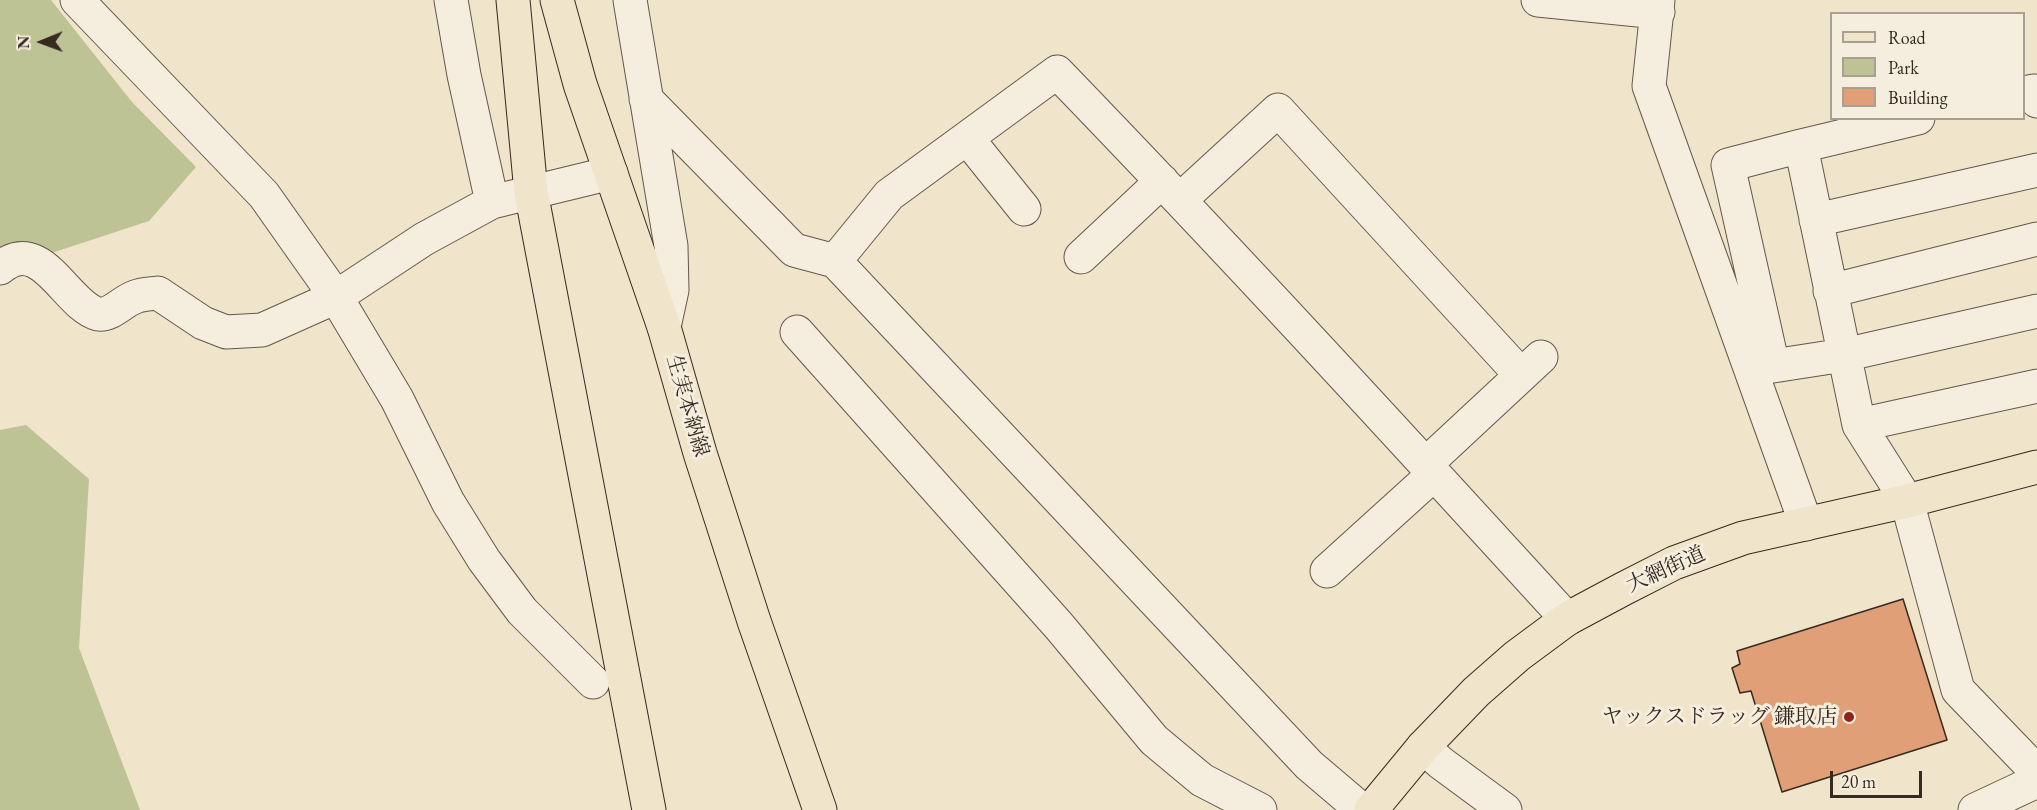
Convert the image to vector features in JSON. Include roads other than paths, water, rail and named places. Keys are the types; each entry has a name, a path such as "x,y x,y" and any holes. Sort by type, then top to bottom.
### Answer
{"main road":[{"path":"513,0 531,192 649,810"},
{"name":"生実本納線","path":"557,0 580,84 664,327 700,453 754,621 820,810"},
{"name":"大網街道","path":"1371,810 1423,747 1476,692 1517,656 1567,619 1674,563 1743,538 1906,501 2037,467"}],"street":[{"path":"77,0 264,195 336,297 398,399 448,502 484,560 522,610 593,682"},
{"path":"451,0 464,75 492,202"},
{"path":"630,0 671,246 672,290 664,327"},
{"path":"1538,0 1658,6 1649,86 1806,524"},
{"path":"835,261 889,195 1058,72 1172,191 1567,619"},
{"path":"646,99 794,250 835,261 1309,765 1362,810"},
{"path":"1081,257 1278,110 1531,366 1328,571"},
{"path":"1910,120 1728,165 1773,366 1844,355 2037,311"},
{"path":"967,138 1024,209"},
{"path":"1801,146 1859,425 1906,501 1958,690 2037,772"},
{"path":"1816,220 2037,170"},
{"path":"0,268 9,260 25,259 46,267 83,306 96,313 105,314 135,297 158,293 202,323 226,332 262,330 336,297 424,238 492,202 611,172"},
{"path":"1830,291 2037,239"},
{"path":"797,332 1059,626 1155,740 1202,780 1260,810"},
{"path":"1859,425 2037,386"},
{"path":"1423,747 1505,810"},
{"path":"1975,810 2037,781"}],"place":[{"name":"ヤックスドラッグ 鎌取店","path":"1849,717"}]}
